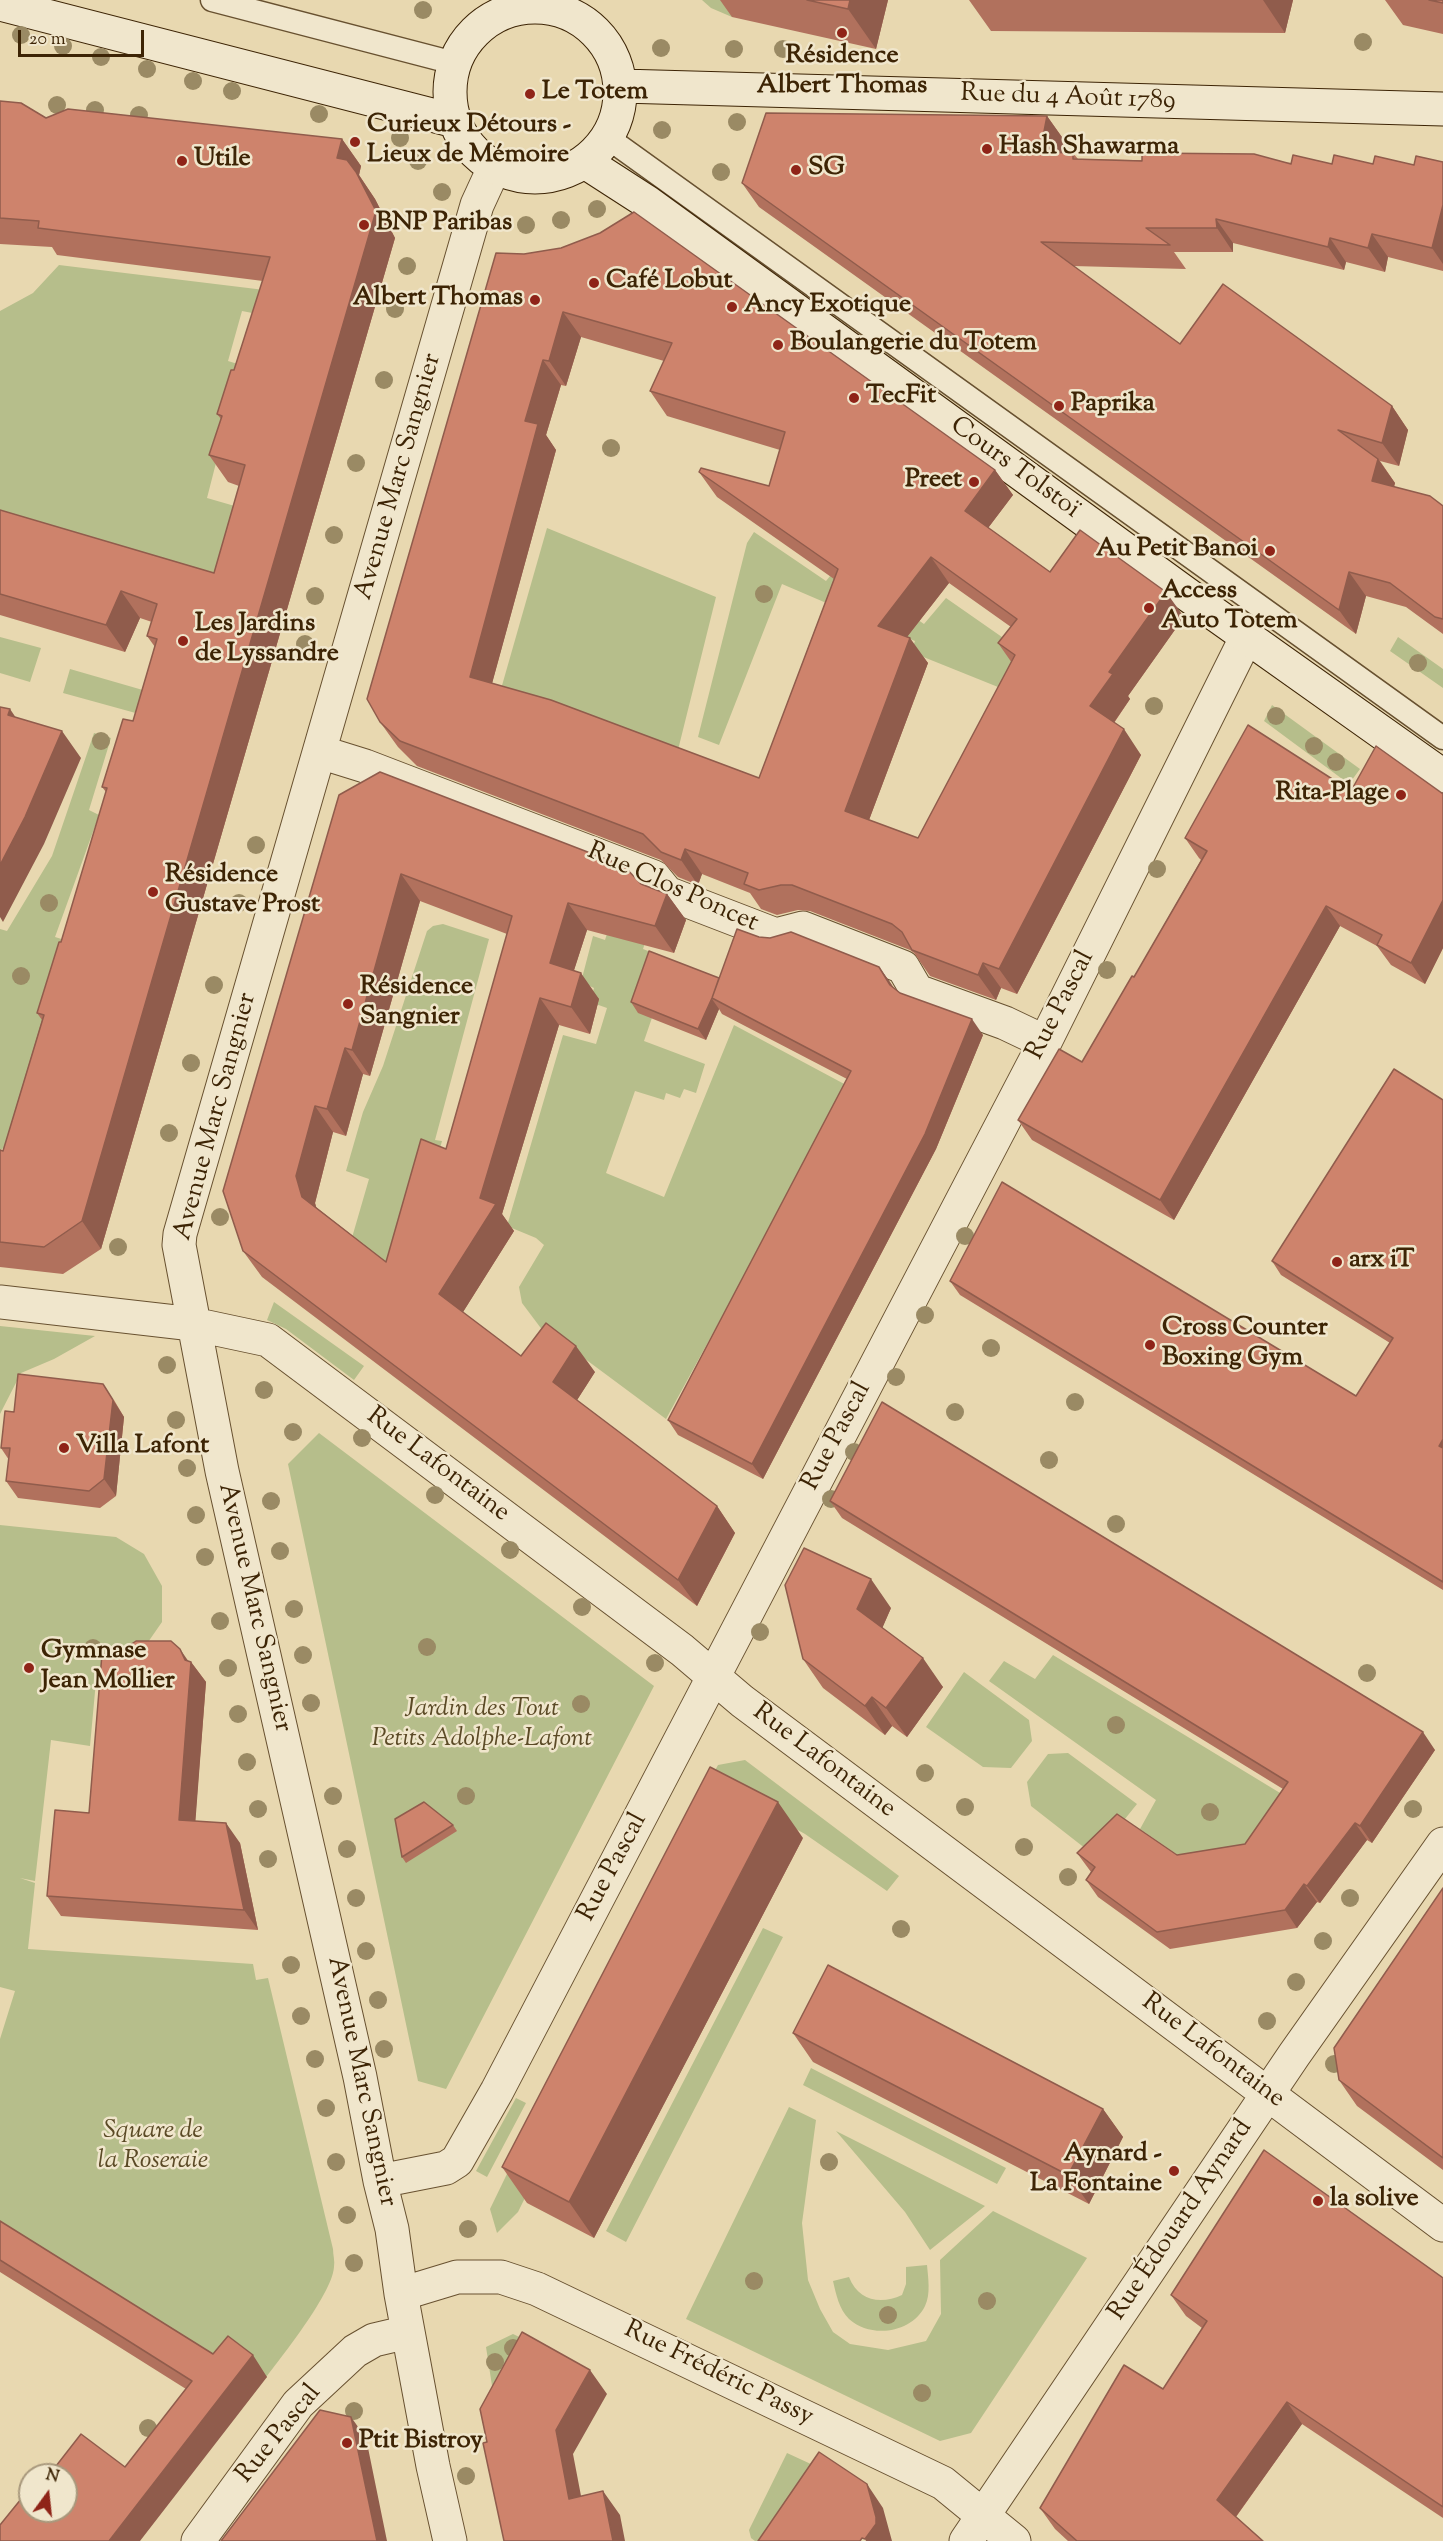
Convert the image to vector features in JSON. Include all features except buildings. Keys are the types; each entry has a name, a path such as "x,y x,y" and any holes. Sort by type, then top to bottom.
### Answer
{"street":[{"path":"0,4 455,121"},
{"path":"559,5 594,29 608,46 617,65 621,86 621,104 608,138 585,162 564,173 540,178 517,176 494,168 464,140 455,121 450,102 450,82 454,63 462,47 487,21 504,12 521,8 559,5"},
{"name":"Rue du 4 Août 1789","path":"621,86 1443,109"},
{"name":"Cours Tolstoï","path":"585,162 647,202 1443,776"},
{"name":"Avenue Marc Sangnier","path":"450,2541 433,2466 408,2332 392,2229 380,2181 360,2077 222,1471 179,1245 180,1234 477,205 494,168"},
{"name":"Rue Pascal","path":"380,2181 446,2168 458,2162 1045,1042 1247,636"},
{"name":"Rue Clos Poncet","path":"320,752 365,766 654,877 667,893 776,935 803,928 903,966 917,991 1005,1023 1045,1042"},
{"name":"Rue Lafontaine","path":"0,1302 193,1324 268,1340 682,1650 742,1701 1443,2225"},
{"name":"Rue Édouard Aynard","path":"966,2541 1267,2094 1443,1844"},
{"name":"Rue Frédéric Passy","path":"401,2294 457,2277 501,2277 537,2289 943,2483 984,2514 1014,2541"},
{"name":"Rue Pascal","path":"198,2541 298,2404 355,2351 374,2340 408,2332"}],"lane":[{"path":"212,0 454,63"},
{"name":"Cours Tolstoï","path":"608,138 1443,738"}],"green space":[{"path":"702,0 736,0 732,17 711,8"},
{"path":"59,265 281,292 273,317 242,311 228,361 254,369 236,385 207,498 252,511 228,588 0,523 0,311 33,293"},
{"path":"547,528 716,597 676,758 499,696"},
{"path":"754,532 826,581 839,565 924,624 946,598 1022,651 970,754 998,687 911,652 915,641 782,584 719,745 698,737 747,543"},
{"path":"0,637 41,648 30,682 0,673"},
{"path":"1398,637 1443,669 1443,688 1390,651"},
{"path":"70,669 167,697 161,720 63,693"},
{"path":"1272,705 1360,769 1349,784 1264,721"},
{"path":"94,733 111,738 89,810 99,815 55,937 78,944 26,1136 0,1150 0,929 7,931 52,856"},
{"path":"617,903 657,906 643,949 653,953 656,1006 644,1041 705,1064 696,1093 684,1089 680,1098 666,1093 664,1100 635,1091 606,1173 664,1197 734,1025 848,1086 666,1419 569,1347 552,1343 522,1303 519,1287 544,1245 536,1238 507,1226 563,1035 596,1044 607,1008 590,1002 594,988 581,982 593,936 605,940"},
{"path":"443,924 489,939 435,1140 442,1141 407,1265 399,1275 351,1241 369,1179 346,1171 363,1112 383,1066 427,931 433,926"},
{"path":"274,1302 364,1366 354,1380 286,1329 267,1320"},
{"path":"0,1326 95,1336 54,1359 21,1373 0,1414"},
{"name":"Jardin des Tout Petits Adolphe-Lafont","path":"319,1433 654,1686 446,2089 418,2081 288,1464"},
{"name":"Square de la Roseraie","path":"0,1525 116,1537 144,1554 162,1586 162,1622 146,1645 116,1666 97,1670 90,1746 51,1740 35,1881 20,1878 35,1883 28,1949 253,1964 256,1980 268,1978 333,2249 334,2265 331,2280 313,2312 255,2392 0,2233 0,2039 15,1991 0,1987"},
{"path":"1053,1655 1290,1799 1255,1853 1191,1864 1140,1829 1156,1800 989,1681 1004,1661 1035,1679"},
{"path":"964,1672 1029,1720 1032,1741 1011,1768 983,1767 926,1727"},
{"path":"1068,1753 1137,1804 1095,1856 1031,1806 1027,1782 1048,1754"},
{"path":"745,1760 899,1876 887,1891 805,1834 732,1794 676,1844 718,1765"},
{"path":"763,1928 783,1937 626,2242 606,2231"},
{"path":"811,2068 1006,2168 997,2184 803,2085"},
{"path":"516,2098 526,2103 487,2177 476,2171"},
{"path":"789,2107 816,2120 802,2223 808,2280 833,2332 850,2344 888,2350 926,2341 941,2314 940,2260 993,2211 1087,2258 971,2433 940,2441 686,2319"},
{"path":"836,2131 985,2206 930,2250 905,2212"},
{"path":"520,2147 550,2147 518,2212 497,2233 490,2209"},
{"path":"927,2265 929,2291 925,2306 911,2322 901,2327 879,2331 868,2329 849,2319 840,2306 833,2281 849,2277 853,2285 864,2296 886,2300 902,2295 906,2284 906,2267"},
{"path":"513,2334 532,2343 495,2405 486,2347"},
{"path":"787,2453 826,2471 779,2541 755,2541 751,2538 749,2530"}],"place":[{"name":"Résidence Albert Thomas","path":"842,33"},
{"name":"Le Totem","path":"530,94"},
{"name":"Curieux Détours - Lieux de Mémoire","path":"355,142"},
{"name":"Hash Shawarma","path":"987,149"},
{"name":"Utile","path":"182,161"},
{"name":"SG","path":"796,170"},
{"name":"BNP Paribas","path":"364,225"},
{"name":"Café Lobut","path":"594,283"},
{"name":"Albert Thomas","path":"535,300"},
{"name":"Ancy Exotique","path":"732,307"},
{"name":"Boulangerie du Totem","path":"778,345"},
{"name":"TecFit","path":"854,398"},
{"name":"Paprika","path":"1059,406"},
{"name":"Preet","path":"974,482"},
{"name":"Au Petit Banoi","path":"1270,551"},
{"name":"Access Auto Totem","path":"1149,608"},
{"name":"Les Jardins de Lyssandre","path":"183,641"},
{"name":"Rita-Plage","path":"1401,795"},
{"name":"Résidence Gustave Prost","path":"153,892"},
{"name":"Résidence Sangnier","path":"348,1004"},
{"name":"arx iT","path":"1337,1262"},
{"name":"Cross Counter Boxing Gym","path":"1150,1345"},
{"name":"Villa Lafont","path":"64,1448"},
{"name":"Gymnase Jean Mollier","path":"29,1668"},
{"name":"Aynard - La Fontaine","path":"1174,2171"},
{"name":"la solive","path":"1318,2201"},
{"name":"Ptit Bistroy","path":"347,2443"}]}
